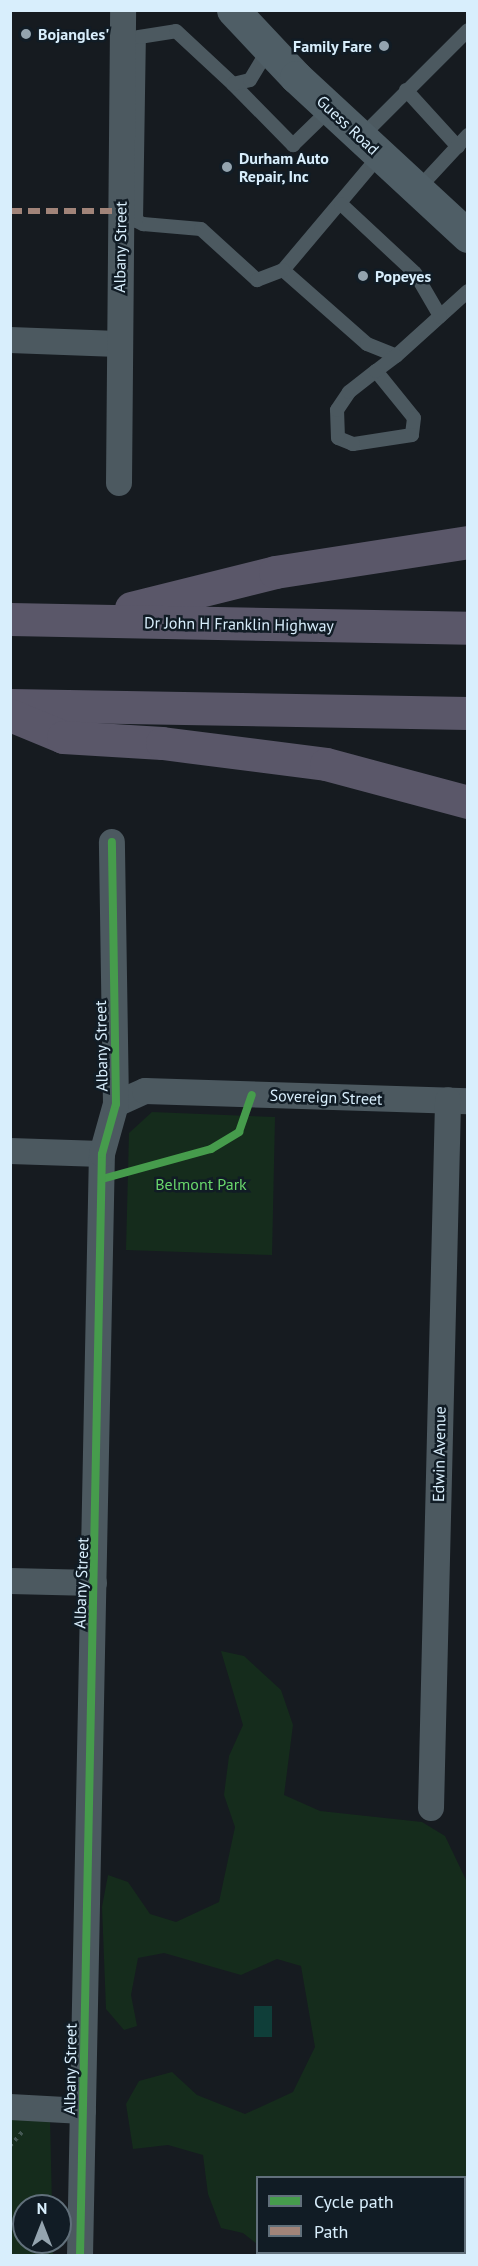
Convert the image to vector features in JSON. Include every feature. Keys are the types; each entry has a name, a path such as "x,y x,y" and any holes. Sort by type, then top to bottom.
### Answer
{"highway":[{"path":"66,621 275,572 468,542"},
{"name":"Dr John H Franklin Highway","path":"10,619 468,628"},
{"path":"10,705 468,713"},
{"path":"10,715 63,738 162,743 326,764 468,802"}],"main road":[{"name":"Guess Road","path":"234,10 268,48 330,109 417,190 465,228"}],"street":[{"name":"Albany Street","path":"119,483 118,344 128,216 130,38 123,10"},
{"path":"10,340 118,344"},
{"name":"Albany Street","path":"80,2256 102,1154 116,1104 112,842"},
{"name":"Sovereign Street","path":"116,1104 145,1091 458,1101"},
{"name":"Edwin Avenue","path":"431,1808 458,1101"},
{"path":"10,1151 102,1154"},
{"path":"10,1581 94,1583"},
{"path":"10,2107 82,2111"}],"lane":[{"path":"128,216 201,229 257,280 283,270 358,186 370,146 406,90 468,30"},
{"path":"130,38 176,31 293,145 330,109"},
{"path":"232,84 250,80 268,48"},
{"path":"406,90 458,147"},
{"path":"417,190 468,135"},
{"path":"341,204 415,273 440,316"},
{"path":"283,270 367,344 396,356"},
{"path":"376,371 414,418 412,435 353,444 338,438 337,410 349,392 376,371 396,356 468,291"}],"green space":[{"name":"Belmont Park","path":"152,1112 275,1117 272,1255 126,1250 129,1133"},
{"path":"221,1651 244,1656 281,1690 293,1725 284,1795 320,1811 422,1822 445,1836 467,1882 467,2255 261,2255 466,2254 466,2176 256,2176 256,2243 243,2233 221,2228 208,2194 203,2155 168,2145 133,2149 126,2104 139,2081 172,2072 197,2095 245,2114 293,2092 315,2047 301,1966 277,1959 241,1975 164,1953 138,1958 131,1995 137,2026 124,2030 106,2009 102,1907 108,1875 128,1882 150,1914 176,1922 219,1902 235,1827 224,1795 229,1756 243,1725"},
{"path":"11,2117 50,2118 52,2194 12,2194 12,2254 53,2255 11,2256"}],"shaded area":[{"path":"254,2006 272,2006 272,2037 254,2037"}],"marked path":[{"path":"10,211 120,211"}],"cycle path":[{"path":"80,2256 102,1154 116,1104 112,842"},
{"path":"102,1179 211,1149 239,1132 252,1095"}],"place":[{"name":"Bojangles'","path":"26,34"},
{"name":"Family Fare","path":"384,46"},
{"name":"Durham Auto Repair, Inc","path":"227,167"},
{"name":"Popeyes","path":"363,276"}]}
